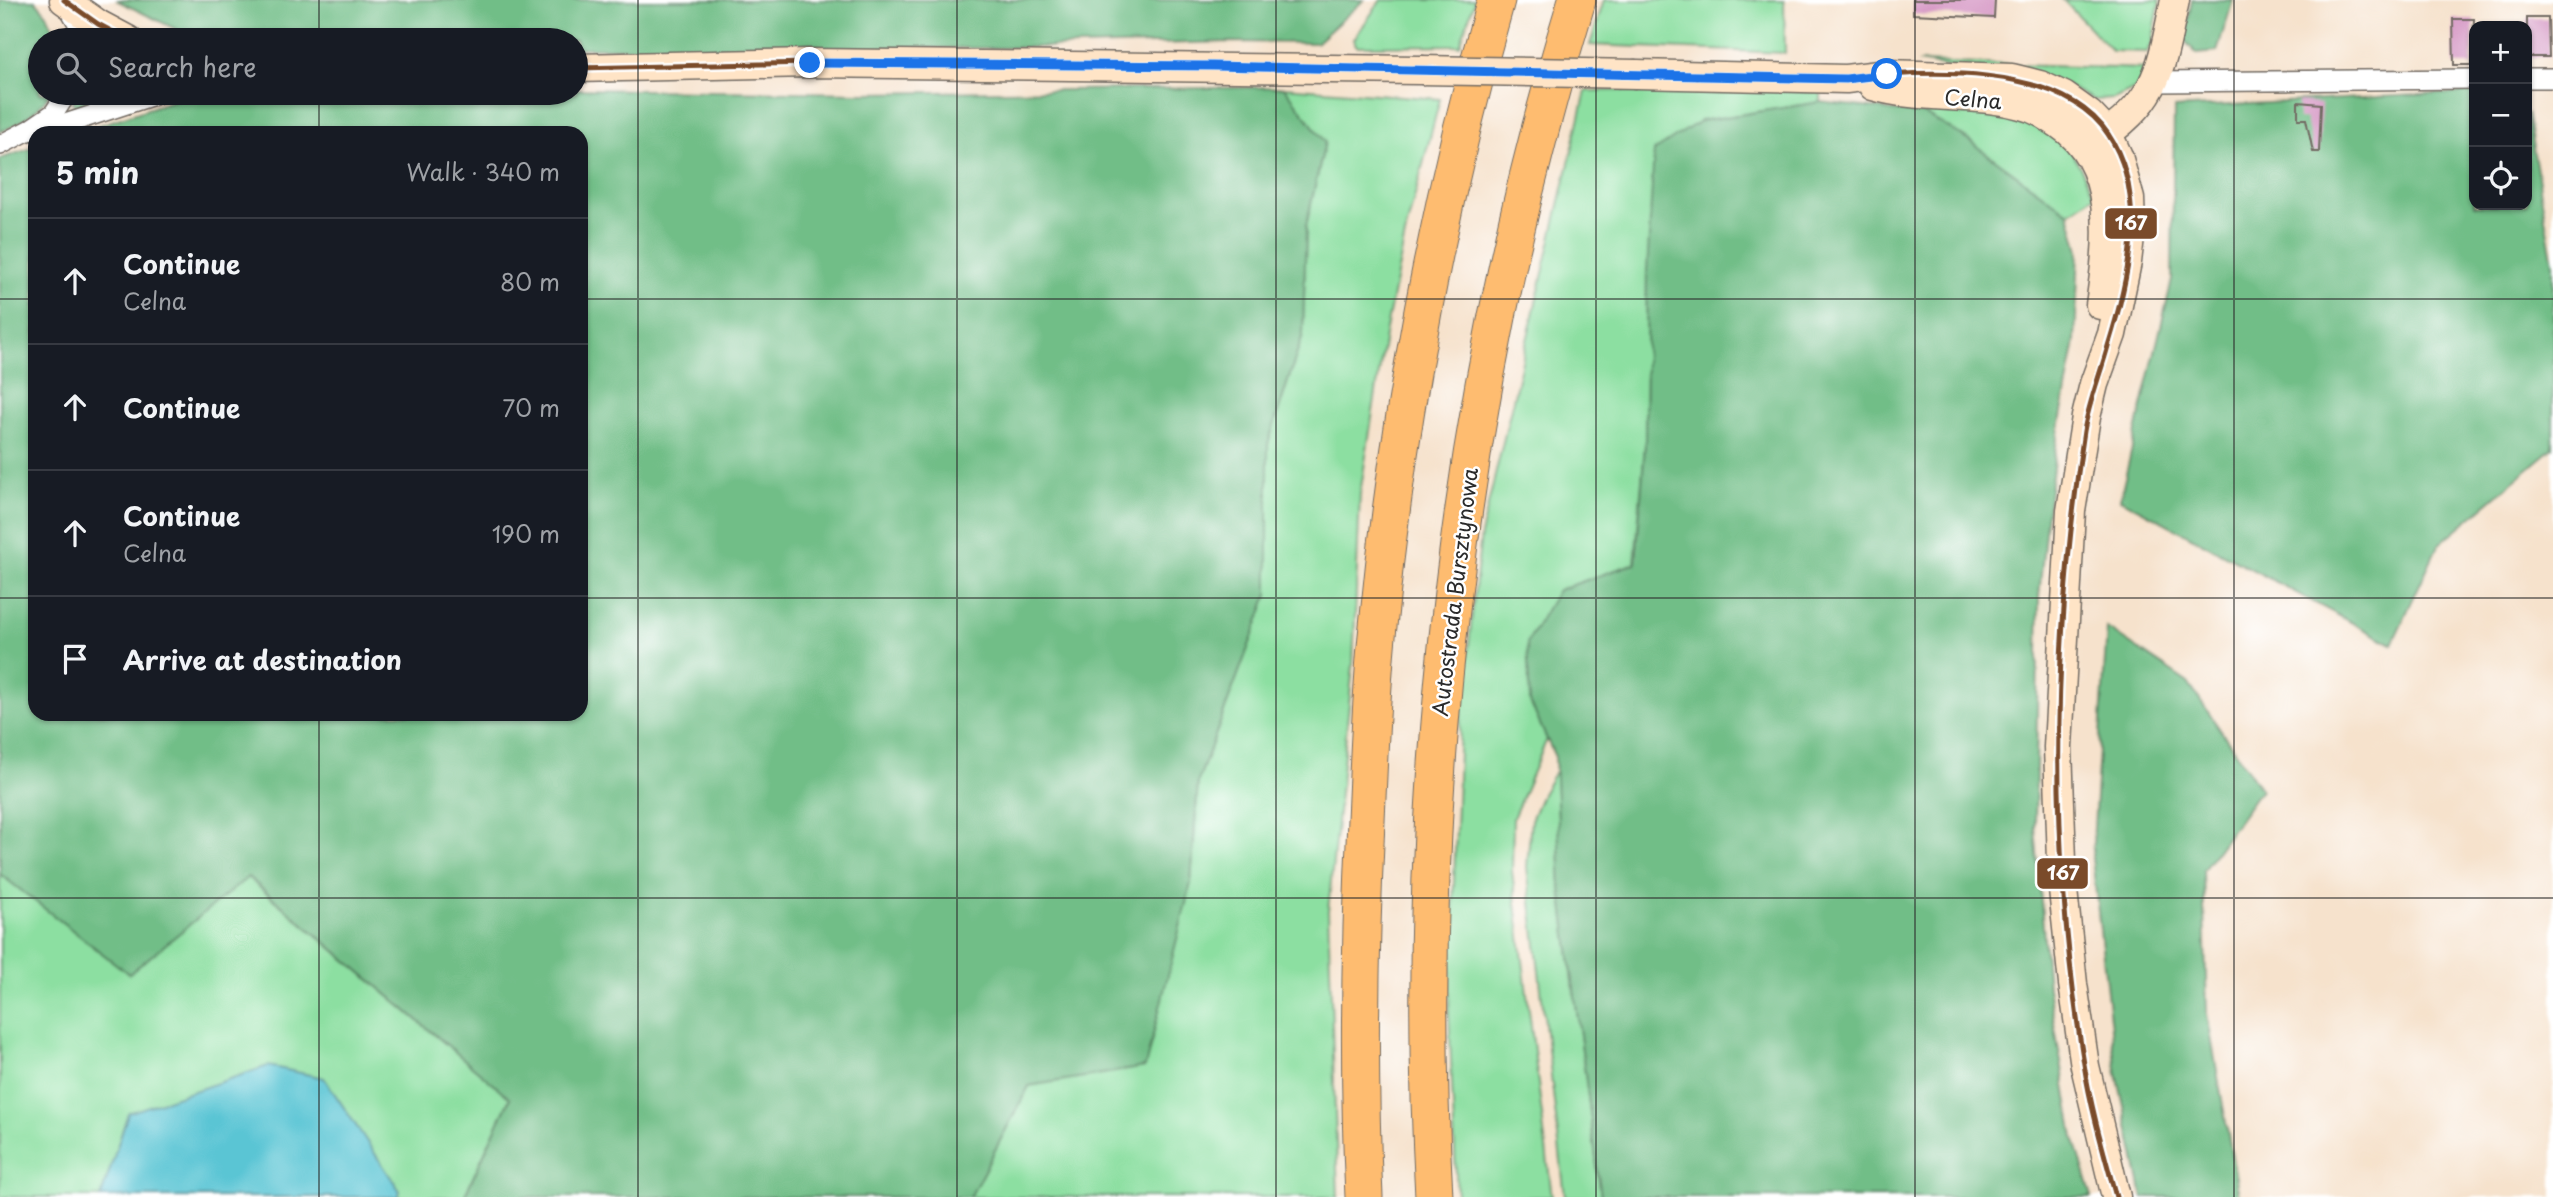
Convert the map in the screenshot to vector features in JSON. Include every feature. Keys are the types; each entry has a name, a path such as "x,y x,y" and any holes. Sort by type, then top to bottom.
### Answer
{"highway":[{"path":"1364,1197 1360,956 1378,626 1394,496 1418,344 1454,173 1496,0"},
{"name":"Autostrada Bursztynowa","path":"1434,1197 1429,1058 1432,890 1438,756 1453,584 1472,455 1508,261 1535,150 1577,0"}],"street":[{"path":"2116,1197 2085,1066 2063,890 2058,747 2068,552 2076,477 2094,384 2097,327 2107,258 2105,199 2096,141 2123,124 2156,82 2175,0"},
{"path":"65,1 79,28"},
{"path":"65,1 106,28"},
{"name":"Celna","path":"588,68 824,63 1421,70 1846,79 1887,74 2012,78 2040,85 2064,96 2089,114 2096,141"},
{"path":"2532,78 2553,78"},
{"path":"2156,82 2469,79"},
{"path":"33,126 54,113 59,105"},
{"path":"58,126 123,105"},
{"path":"0,146 28,129"},
{"path":"0,146 28,136"}],"green space":[{"path":"0,0 35,0 47,14 53,28 28,28 28,105 41,105 15,125 0,132"},
{"path":"116,0 1364,0 1316,43 1229,42 1003,48 588,48 588,28 174,28"},
{"path":"1381,0 1475,0 1460,45 1356,46 1354,39"},
{"path":"1604,0 1784,0 1785,53 1590,45"},
{"path":"2063,0 2160,0 2148,52 2112,51"},
{"path":"2192,0 2233,0 2217,52 2197,54 2184,40"},
{"path":"1918,62 2147,69 2137,88 2114,99 2094,100 2066,86"},
{"path":"1284,87 1440,99 1407,226 1386,329 1360,494 1353,665 1328,911 1338,1197 970,1197 1029,1086 1191,883 1198,781 1268,595 1268,444 1303,334 1306,226 1325,142"},
{"path":"1284,87 1325,142 1306,226 1303,334 1268,444 1268,595 1198,781 1191,883 1145,1067 1029,1086 970,1197 464,1197 510,1098 248,877 129,974 0,874 0,159 28,149 28,721 588,721 588,126 97,126 159,105 588,105 588,89 863,93"},
{"path":"1725,89 1821,92 1821,102 1700,121 1647,271 1645,444 1635,563 1558,590 1530,702 1547,739 1513,818 1512,871 1552,1197 1457,1197 1449,1013 1460,726 1481,535 1586,91"},
{"path":"2469,92 2469,210 2532,210 2532,142 2553,264 2553,448 2438,545 2392,644 2120,499 2172,280 2174,108"},
{"path":"1820,102 1924,114 1961,135 2069,213 2079,250 2075,341 2056,445 2039,597 2035,827 2048,988 2074,1137 2092,1197 1601,1197 1561,888 1555,757 1530,702 1527,643 1558,590 1636,563 1645,445 1647,271 1654,151 1700,121"},
{"path":"1923,103 2019,116 2067,143 2095,195 2069,213 1961,135 1924,114"},
{"path":"2107,628 2188,683 2261,789 2203,870 2207,1014 2239,1197 2143,1197 2115,1064 2092,858"},
{"path":"1556,770 1561,888 1601,1197 1565,1197 1527,867 1531,820"},
{"path":"0,874 129,974 247,877 510,1098 464,1197 0,1197"}],"water":[{"path":"268,1066 324,1078 400,1191 398,1197 101,1197 128,1113"}],"building":[{"path":"1913,0 1995,0 1994,18 1913,14"},
{"path":"2527,18 2548,18 2549,57 2532,57 2532,21 2527,21"},
{"path":"2453,19 2474,19 2469,21 2469,65 2454,65"},
{"path":"2298,102 2321,104 2319,152 2313,152 2306,119 2298,119"}],"transit line":[{"name":"167","path":"64,0 106,28"},
{"name":"167","path":"588,68 810,63 1213,66 1846,79 1950,73 1988,76 2024,83 2058,94 2086,111 2108,134 2121,158 2128,184 2131,239 2122,294 2086,420 2073,510 2061,668 2060,827 2065,906 2084,1064 2116,1197"}],"route":[{"path":"810,63 1213,66 1846,79 1887,74"}]}
